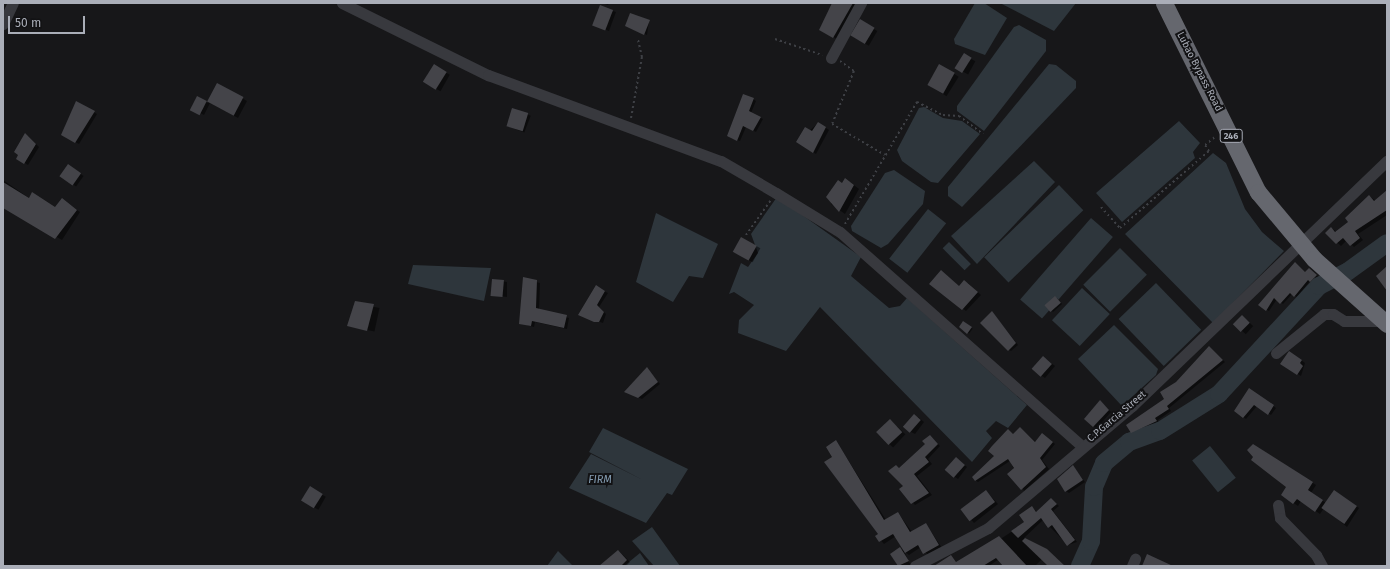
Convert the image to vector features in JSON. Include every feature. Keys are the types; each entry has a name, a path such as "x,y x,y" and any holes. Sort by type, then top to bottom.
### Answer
{"highway":[{"name":"Lubao Bypass Road","path":"1164,3 1258,192 1314,258 1355,298 1384,322"}],"street":[{"path":"3,24 13,3"},
{"path":"342,3 488,75 630,125 721,161 776,193 840,232 1082,446"},
{"path":"831,58 861,3"},
{"name":"C.P.Garcia Street","path":"915,566 988,528 1082,446 1138,401 1300,243 1387,161"},
{"path":"1276,352 1324,314 1333,314 1344,321 1384,322"},
{"path":"1278,505 1280,518 1316,555 1322,566"}],"path":[{"path":"630,125 642,57 638,39"},
{"path":"775,39 831,58 854,71 832,124 886,155"},
{"path":"840,232 917,102 943,115 959,116 983,134"},
{"path":"1101,207 1120,228 1209,151 1205,145 1227,128"},
{"path":"746,235 776,193"}],"water":[{"path":"975,3 984,3 1007,18 985,55 955,44 954,39"},
{"path":"1000,3 1076,3 1054,31"},
{"path":"1019,25 1046,40 1046,51 984,131 957,111 957,106 1014,27"},
{"path":"1049,64 1056,65 1076,81 1076,88 962,207 948,196 948,187"},
{"path":"924,107 943,118 962,121 980,134 938,183 931,182 902,161 897,150 919,108"},
{"path":"1179,121 1200,143 1193,152 1195,158 1122,222 1096,193"},
{"path":"1213,153 1226,163 1245,209 1262,232 1284,251 1213,323 1125,234"},
{"path":"1034,161 1055,182 977,264 951,236"},
{"path":"894,170 925,191 923,204 888,244 881,248 852,231 851,226 885,173"},
{"path":"1059,185 1083,210 1009,282 984,257"},
{"path":"777,197 861,257 851,276 889,308 900,306 907,298 1027,405 1008,428 996,421 986,431 992,438 972,462 820,307 786,351 738,333 739,320 754,305 734,292 729,294 741,263 748,267 758,253 751,234"},
{"path":"928,209 946,223 907,273 889,259"},
{"path":"656,213 718,244 703,278 689,276 673,302 636,282"},
{"path":"1091,218 1113,237 1042,319 1020,300"},
{"path":"949,242 971,264 965,270 943,248"},
{"path":"1120,248 1147,275 1110,312 1083,285"},
{"path":"413,265 491,268 484,301 408,284"},
{"path":"1156,283 1201,330 1164,366 1119,319"},
{"path":"1082,288 1110,314 1080,346 1052,320"},
{"path":"1114,325 1158,369 1156,375 1122,406 1078,359"},
{"name":"FIRM","path":"603,428 688,469 672,495 667,493 646,523 569,488 591,454 643,480 589,452"},
{"path":"1210,446 1236,478 1218,492 1192,460"},
{"path":"652,527 680,566 654,566 632,541"},
{"path":"558,551 573,566 547,566"},
{"path":"640,553 649,566 624,566"}],"building":[{"path":"832,3 853,3 833,38 819,30"},
{"path":"600,5 613,10 605,31 592,26"},
{"path":"630,13 650,20 644,35 625,26"},
{"path":"860,19 875,28 865,44 850,35"},
{"path":"964,53 972,58 962,73 954,68"},
{"path":"434,64 447,72 436,90 423,82"},
{"path":"939,64 955,73 943,94 927,85"},
{"path":"217,83 243,97 234,116 207,102"},
{"path":"743,94 754,98 749,111 761,117 753,131 743,126 737,141 727,136"},
{"path":"197,96 207,101 200,115 190,110"},
{"path":"76,101 95,111 75,143 61,135"},
{"path":"512,108 528,113 523,131 506,126"},
{"path":"818,122 826,127 813,153 796,142 805,127 812,131"},
{"path":"25,133 36,144 24,164 16,159 18,155 14,152"},
{"path":"68,164 81,173 73,185 59,176"},
{"path":"845,178 854,185 839,212 826,197 838,180 842,183"},
{"path":"3,182 29,198 32,192 55,207 62,198 77,210 55,239 3,208"},
{"path":"1387,190 1387,210 1355,231 1360,238 1350,246 1343,238 1336,244 1325,233 1331,227 1335,232 1348,222 1345,218 1369,195 1374,201"},
{"path":"741,237 757,246 749,261 733,252"},
{"path":"1295,262 1305,272 1309,268 1317,275 1310,282 1308,280 1294,297 1290,293 1280,304 1274,298 1266,311 1258,305"},
{"path":"1387,266 1387,291 1376,276"},
{"path":"941,270 959,286 964,280 978,292 962,310 929,284"},
{"path":"523,277 537,280 536,308 567,315 564,328 532,321 531,326 519,324"},
{"path":"492,279 504,280 502,297 491,296"},
{"path":"596,285 605,291 597,305 604,312 599,322 594,322 578,315"},
{"path":"1055,296 1061,303 1050,312 1044,305"},
{"path":"355,301 374,304 367,331 347,326"},
{"path":"992,311 1016,343 1008,351 980,323"},
{"path":"1242,315 1250,323 1241,332 1233,324"},
{"path":"963,321 972,327 967,334 959,327"},
{"path":"1209,346 1223,360 1167,406 1169,409 1155,418 1157,421 1131,433 1126,425 1164,399 1160,392 1176,382"},
{"path":"1289,351 1302,360 1300,363 1303,366 1297,375 1280,364"},
{"path":"1043,356 1052,364 1041,377 1032,369"},
{"path":"647,367 658,382 638,398 624,392"},
{"path":"1249,388 1274,405 1268,415 1254,405 1243,418 1234,411"},
{"path":"1100,400 1109,410 1093,427 1084,419"},
{"path":"914,414 921,420 910,433 903,427"},
{"path":"890,419 902,432 888,445 876,432"},
{"path":"1020,427 1035,442 1042,433 1053,442 1040,458 1046,467 1021,490 1007,474 1014,468 1008,459 975,481 972,477 994,456 988,451 992,446 1008,429 1013,434"},
{"path":"930,435 938,444 925,457 929,462 914,474 929,493 911,504 899,489 903,486 888,471 896,465 899,468 925,444 922,441"},
{"path":"836,440 884,520 898,512 910,532 926,523 939,545 923,554 918,545 905,553 893,534 879,542 875,536 878,534 824,462 832,457 826,447"},
{"path":"1253,444 1313,482 1308,490 1323,500 1315,512 1297,499 1293,504 1281,495 1286,487 1251,460 1253,457 1247,450"},
{"path":"956,457 965,465 954,478 945,470"},
{"path":"1073,465 1083,480 1065,492 1057,479"},
{"path":"310,486 323,494 314,508 301,500"},
{"path":"986,490 995,502 969,521 960,509"},
{"path":"1334,490 1357,506 1344,524 1321,508"},
{"path":"1051,498 1057,504 1051,509 1075,540 1067,546 1052,525 1048,528 1041,518 1018,538 1011,531 1024,522 1019,515 1032,506 1036,512"},
{"path":"999,536 1027,566 1003,566 996,558 983,566 934,566 951,555 956,562"},
{"path":"1025,538 1047,549 1065,566 1048,566 1022,541"},
{"path":"900,547 909,561 898,566 890,554"},
{"path":"618,550 627,560 621,566 599,566"},
{"path":"1147,554 1173,566 1142,566"}],"waterway":[{"path":"1080,566 1091,541 1094,487 1104,463 1129,442 1160,431 1219,394 1319,286 1347,272 1387,243"}]}
